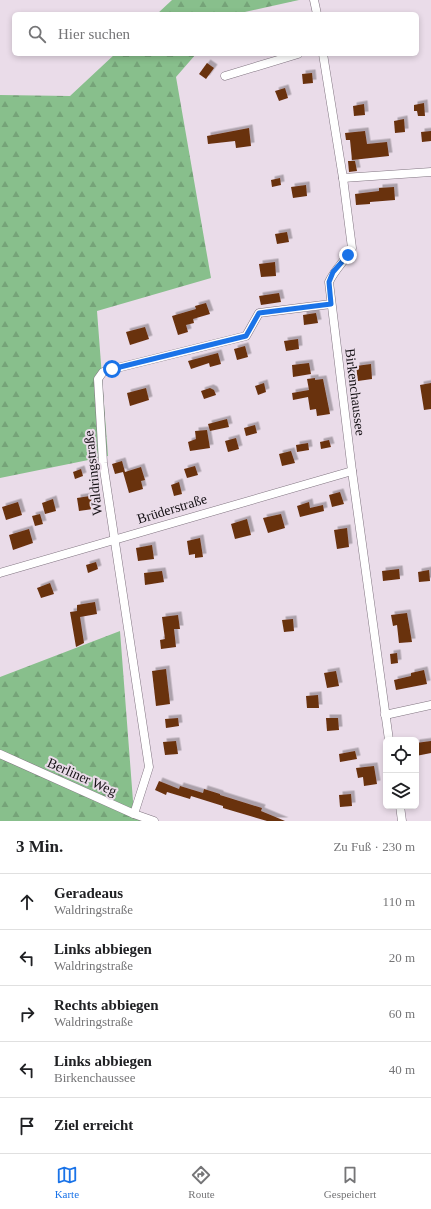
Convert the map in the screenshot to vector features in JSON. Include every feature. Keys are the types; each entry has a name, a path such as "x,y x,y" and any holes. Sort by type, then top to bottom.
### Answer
{"street":[{"path":"314,0 316,12"},
{"path":"225,76 291,56"},
{"name":"Birkenchaussee","path":"323,56 343,178 352,248 348,255 333,272 329,282 331,304 389,737"},
{"path":"343,178 431,172"},
{"name":"Waldringstraße","path":"134,814 149,767 102,455 98,379 104,372 246,336 259,313 331,304"},
{"name":"Brüderstraße","path":"0,573 225,506 352,471"},
{"path":"385,715 431,705"},
{"name":"Berliner Weg","path":"0,754 134,814 154,821"},
{"path":"400,809 402,821"}],"green space":[{"path":"172,0 299,0 245,12 159,12"},
{"path":"113,56 194,56 176,77 211,278 97,311 108,456 0,478 0,95 70,96"},
{"path":"120,631 134,814 153,821 0,821 0,677"}],"building":[{"path":"207,63 214,68 206,79 199,74"},
{"path":"312,73 313,83 303,84 302,74"},
{"path":"285,88 288,98 279,101 275,91"},
{"path":"424,103 425,116 418,116 417,111 414,111 414,105"},
{"path":"364,104 365,115 354,116 353,106"},
{"path":"404,119 405,132 395,133 394,121"},
{"path":"249,128 251,146 236,148 235,141 208,144 207,136"},
{"path":"365,131 367,144 387,142 389,156 352,160 350,140 346,140 345,133"},
{"path":"431,131 431,141 422,142 421,132"},
{"path":"348,161 355,161 357,171 349,172"},
{"path":"280,178 281,185 272,187 271,180"},
{"path":"306,185 307,196 293,198 291,187"},
{"path":"394,187 395,200 356,205 355,194 379,191 379,188"},
{"path":"287,232 289,242 277,244 275,234"},
{"path":"275,262 276,276 261,277 259,264"},
{"path":"279,293 281,302 261,305 259,296"},
{"path":"206,303 210,314 193,319 194,323 186,325 188,332 178,335 172,316 196,309 195,306"},
{"path":"316,313 318,323 304,325 303,315"},
{"path":"145,327 149,339 130,345 126,332"},
{"path":"298,339 299,349 286,351 284,341"},
{"path":"245,346 248,357 237,360 234,349"},
{"path":"218,353 221,364 210,367 209,363 191,369 188,361"},
{"path":"309,363 311,374 293,377 292,365"},
{"path":"371,364 372,379 358,381 356,366"},
{"path":"315,378 315,380 323,379 330,414 317,416 316,409 310,410 308,397 293,400 292,393 309,390 307,379"},
{"path":"264,383 266,392 258,395 255,386"},
{"path":"431,383 431,409 424,410 420,385"},
{"path":"146,388 149,400 130,406 127,393"},
{"path":"210,388 214,390 216,395 204,399 201,391"},
{"path":"227,419 229,427 210,431 208,424"},
{"path":"255,425 257,433 246,436 244,428"},
{"path":"207,430 210,448 190,451 188,442 196,439 195,431"},
{"path":"236,438 239,449 228,452 225,441"},
{"path":"329,440 331,447 321,449 320,442"},
{"path":"308,443 309,450 297,452 296,445"},
{"path":"291,451 295,463 282,466 279,454"},
{"path":"122,461 125,472 141,467 145,480 141,481 143,489 129,493 123,472 115,474 112,464"},
{"path":"195,466 198,475 187,478 184,469"},
{"path":"81,469 83,476 75,479 73,472"},
{"path":"179,482 182,494 174,496 171,485"},
{"path":"340,492 344,504 332,507 329,495"},
{"path":"90,496 93,509 79,511 77,498"},
{"path":"53,499 56,511 45,514 42,503"},
{"path":"18,502 22,515 6,520 2,507"},
{"path":"309,502 310,508 323,505 324,511 300,517 297,506"},
{"path":"40,514 43,524 35,526 32,516"},
{"path":"281,514 285,528 268,533 263,518"},
{"path":"247,519 251,535 235,539 231,524"},
{"path":"347,528 349,547 337,549 334,530"},
{"path":"29,529 33,543 13,550 9,535"},
{"path":"200,538 203,557 195,558 195,554 189,555 187,541"},
{"path":"152,545 154,559 138,561 136,548"},
{"path":"96,562 98,569 88,573 86,565"},
{"path":"399,569 400,579 383,581 382,571"},
{"path":"429,570 430,581 419,582 418,572"},
{"path":"162,571 164,582 145,585 144,573"},
{"path":"50,583 54,594 41,598 37,588"},
{"path":"95,602 97,614 80,617 84,643 76,647 70,612 77,611 77,605"},
{"path":"407,613 412,642 399,643 397,625 393,626 391,615"},
{"path":"178,615 180,629 174,629 176,647 161,649 160,640 165,639 162,617"},
{"path":"293,619 294,631 284,632 282,620"},
{"path":"397,653 398,663 391,664 390,654"},
{"path":"166,669 170,704 156,706 152,671"},
{"path":"424,670 427,684 396,690 394,680 411,676 411,673"},
{"path":"336,671 339,686 327,688 324,673"},
{"path":"318,695 319,708 307,708 306,696"},
{"path":"178,718 179,726 166,728 165,719"},
{"path":"326,718 338,718 339,730 327,731"},
{"path":"176,741 178,754 165,755 163,742"},
{"path":"431,741 431,753 419,755 419,743"},
{"path":"355,751 357,759 340,762 339,754"},
{"path":"374,766 377,784 364,786 363,777 358,778 356,768"},
{"path":"159,781 179,789 180,786 203,793 204,789 220,794 262,808 261,811 285,821 267,821 223,808 223,806 191,796 190,799 167,792 166,795 155,790"},
{"path":"351,794 352,806 340,807 339,795"}],"route":[{"path":"112,369 246,336 259,313 331,304 329,282 333,272 348,255"}]}
